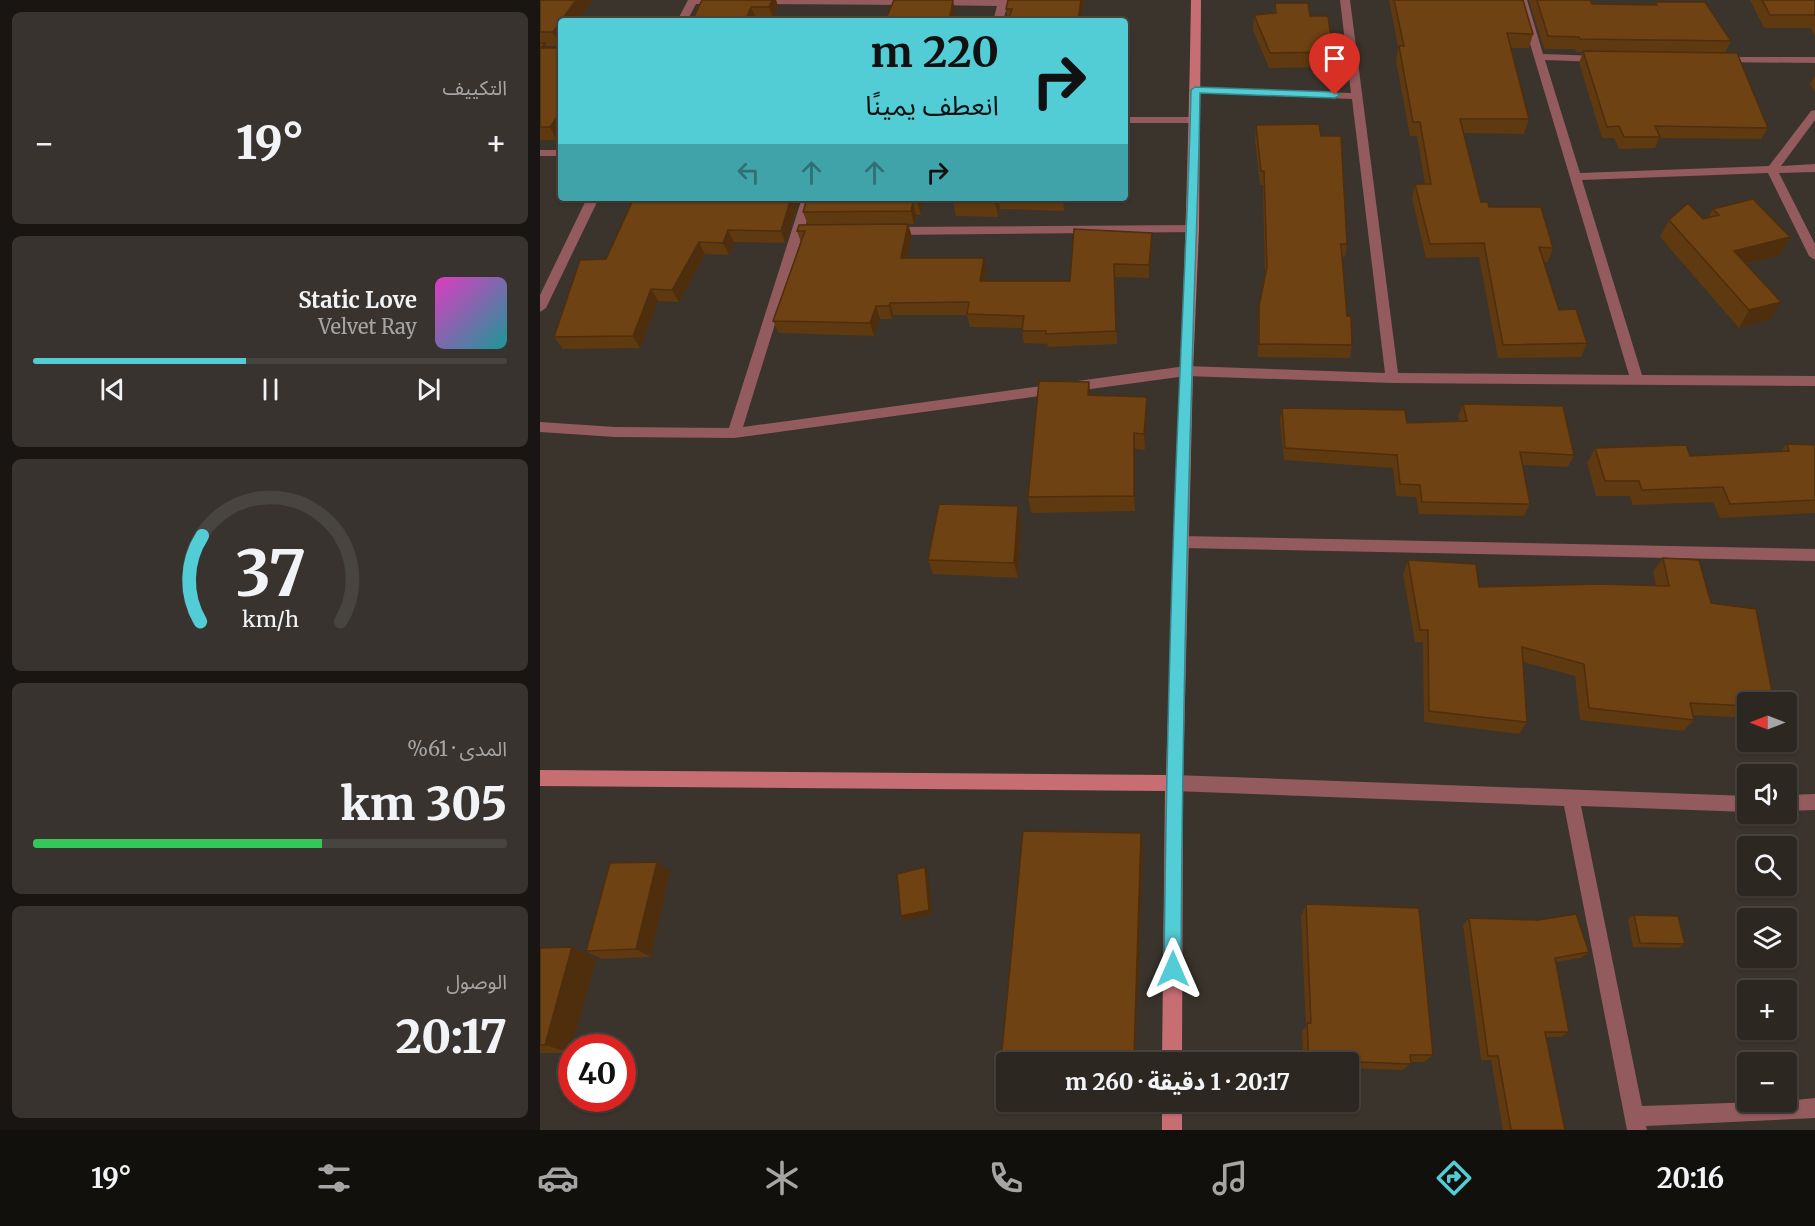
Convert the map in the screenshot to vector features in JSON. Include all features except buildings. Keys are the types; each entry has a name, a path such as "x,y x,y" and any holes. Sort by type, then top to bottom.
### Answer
{"street":[{"path":"683,18 692,0 728,1"},
{"path":"1172,1052 1174,783 1186,371 1193,229 1196,0"},
{"path":"1345,0 1392,378"},
{"path":"1522,0 1637,379"},
{"path":"740,1 1003,2 999,18"},
{"path":"1540,57 1609,59"},
{"path":"1705,60 1815,60"},
{"path":"1195,90 1358,96"},
{"path":"1772,170 1815,113"},
{"path":"1128,120 1195,120"},
{"path":"540,153 558,153"},
{"path":"1576,177 1815,168"},
{"path":"1772,170 1815,256"},
{"path":"540,308 592,201"},
{"path":"734,434 802,231 807,201"},
{"path":"878,231 1193,229"},
{"path":"540,427 615,432 734,434 1186,371 1392,378 1815,381"},
{"path":"1181,542 1815,555"},
{"path":"540,778 1174,783 1737,804"},
{"path":"1571,799 1636,1123 1815,1108"},
{"path":"1797,803 1815,802"},
{"path":"1172,1112 1172,1130"}],"route":[{"path":"1173,969 1174,783 1186,371 1193,229 1195,90 1335,95"}]}
